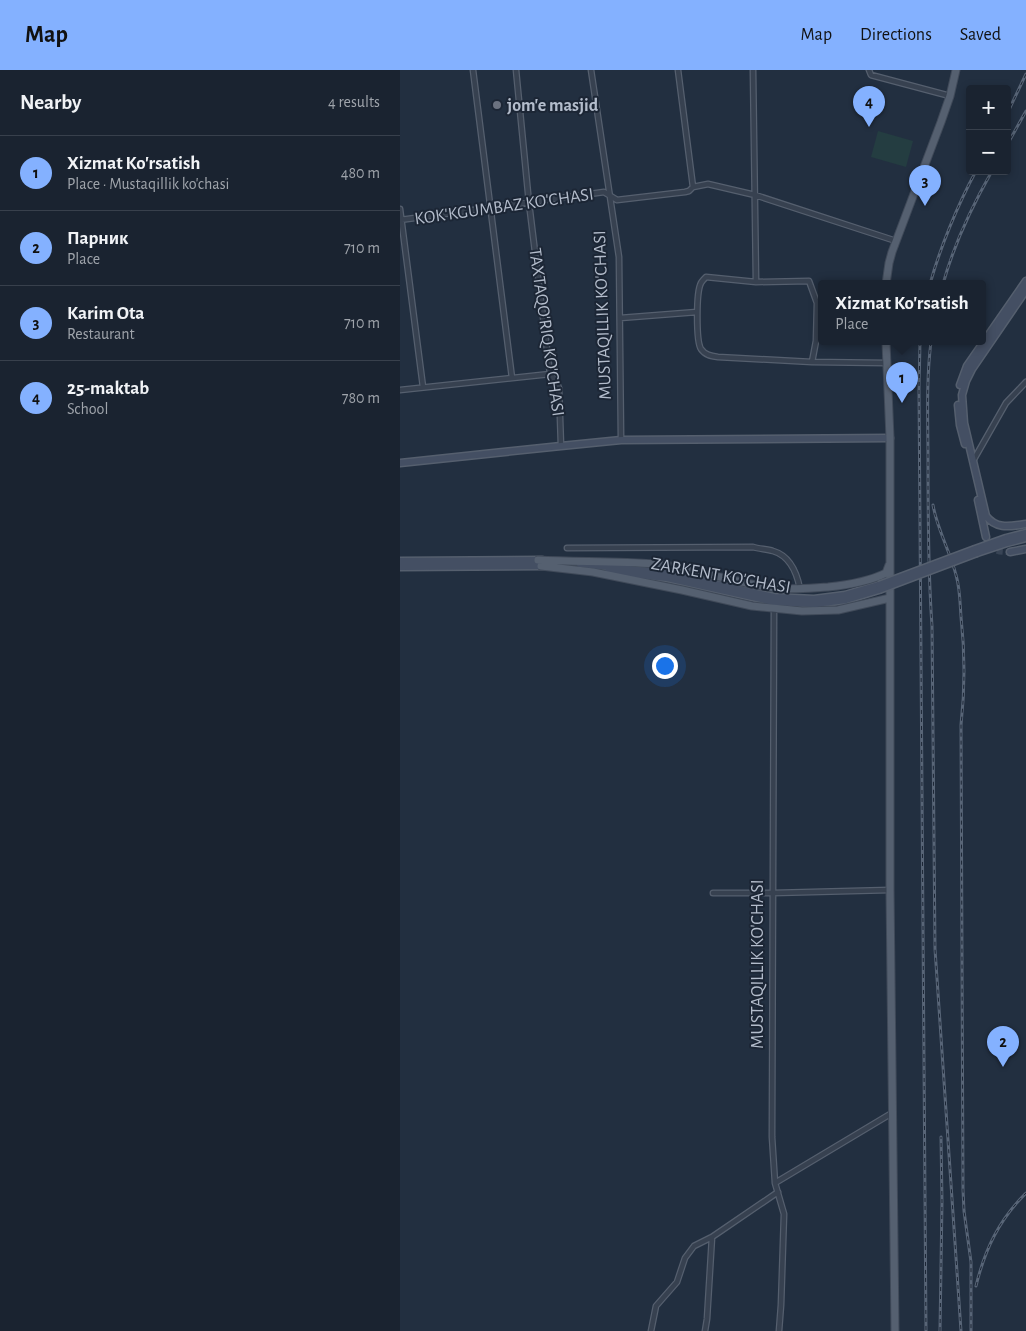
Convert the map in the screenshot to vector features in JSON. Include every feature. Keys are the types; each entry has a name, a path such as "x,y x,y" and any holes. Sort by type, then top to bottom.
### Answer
{"main road":[{"path":"887,280 889,263 950,96 956,70"},
{"path":"986,339 1026,281"},
{"path":"1026,290 972,369 962,395 964,423 986,515 995,524 1003,527 1026,524"},
{"path":"886,345 890,438 890,890 895,1331"},
{"path":"982,345 967,366 958,395 958,410 986,537"},
{"path":"400,463 621,440 890,438"},
{"name":"ZARKENT KO'CHASI","path":"400,561 540,563 667,573 774,597 814,599 879,588 1006,538 1026,534"},
{"name":"ZARKENT KO'CHASI","path":"976,551 1026,538"},
{"path":"1010,552 1026,549"},
{"path":"540,563 657,564 751,584 775,588 800,589 846,585 878,577 886,573 890,560"},
{"path":"540,563 682,590 752,606 802,611 838,610 890,598"},
{"name":"ZARKENT KO'CHASI","path":"400,567 540,563"}],"street":[{"path":"473,70 512,378"},
{"name":"TAXTAQO'RIQ KO'CHASI","path":"516,70 529,203 550,374 559,388 561,446"},
{"name":"MUSTAQILLIK KO'CHASI","path":"591,70 619,257 621,440"},
{"path":"678,70 693,187"},
{"path":"753,70 756,282"},
{"path":"869,70 871,75 950,96"},
{"name":"KOK'KGUMBAZ KO'CHASI","path":"401,220 604,192 617,200 685,192 693,187 708,184 755,195 896,242"},
{"path":"400,209 423,387"},
{"path":"812,362 816,341 817,303 809,281 756,282 706,278 700,284 697,312 699,342 700,348 705,354 718,357 812,362 887,363"},
{"path":"620,318 697,312"},
{"path":"400,390 550,374"},
{"path":"973,462 1006,403 1026,382"},
{"path":"566,548 724,547 775,551 788,561 797,575 800,589"},
{"name":"MUSTAQILLIK KO'CHASI","path":"774,608 772,1137 776,1183 784,1214 779,1331"},
{"path":"713,892 773,893 890,890"},
{"path":"776,1183 892,1113"},
{"path":"651,1331 656,1306 677,1282 685,1258 694,1246 712,1237 778,1192"},
{"path":"705,1331 712,1237"}],"green space":[{"path":"878,131 913,141 906,167 871,157"}],"tunnel":[{"path":"990,545 998,551 1010,552"}],"railway":[{"path":"1011,106 1026,74"},
{"path":"1011,138 1026,111"},
{"path":"931,280 950,226 974,175"},
{"path":"944,280 964,226 990,175"},
{"path":"920,345 926,1331"},
{"path":"931,345 928,386 928,502 932,626 935,949 961,1331"},
{"path":"933,505 937,523 957,580 963,644 964,684 961,725 963,1190 971,1262 971,1331"},
{"path":"940,1331 941,1137"},
{"path":"976,1286 994,1236 1016,1203 1026,1193"}],"place":[{"name":"jom'e masjid","path":"497,105"},
{"name":"25-maktab","path":"869,127"},
{"name":"Karim Ota","path":"925,206"},
{"name":"Xizmat Ko'rsatish","path":"902,403"},
{"name":"Парник","path":"1003,1067"}]}
